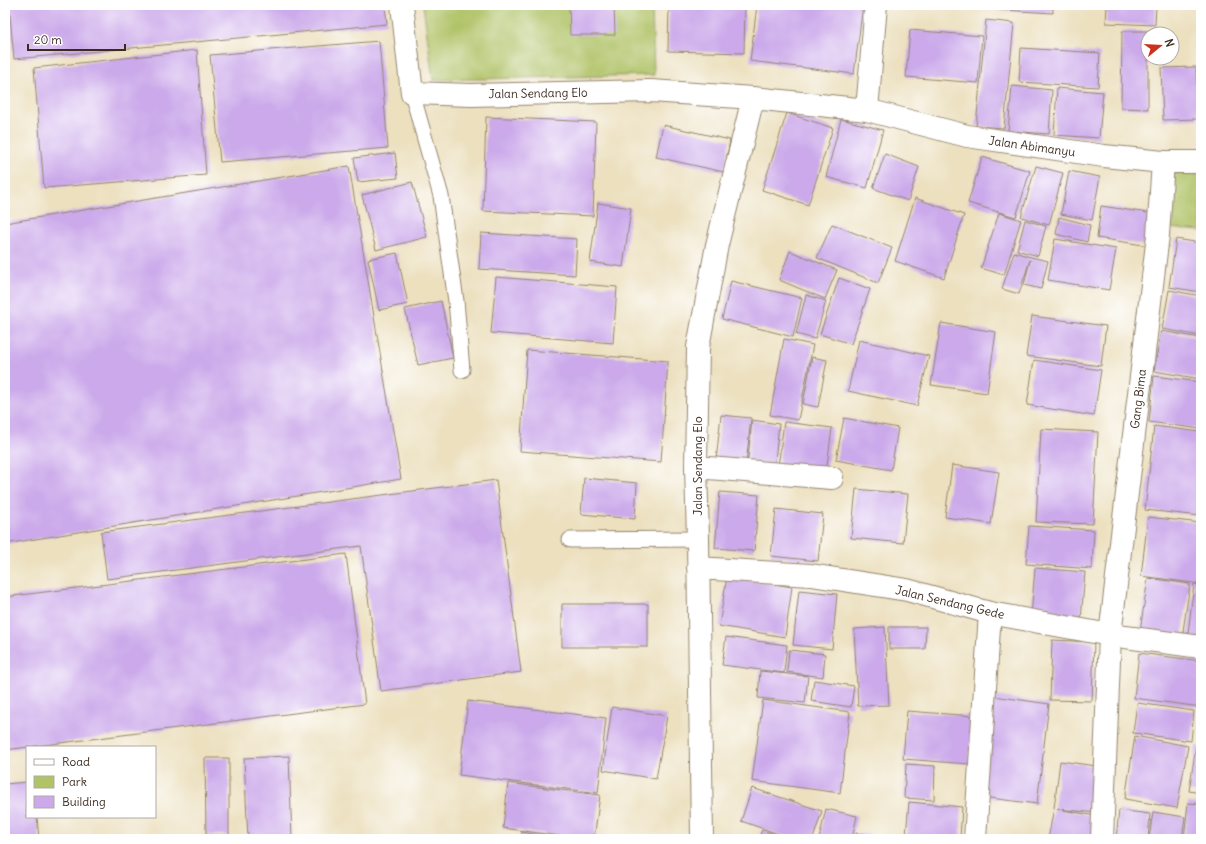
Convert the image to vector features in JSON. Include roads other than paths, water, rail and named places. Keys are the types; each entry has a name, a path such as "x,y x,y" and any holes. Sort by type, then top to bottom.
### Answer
{"street":[{"path":"402,5 412,93"},
{"path":"867,110 876,5"},
{"name":"Jalan Sendang Elo","path":"412,93 471,95 651,91 752,98 867,110"},
{"name":"Jalan Sendang Elo","path":"702,839 696,467 698,347 717,245 752,98"},
{"name":"Jalan Abimanyu","path":"867,110 968,136 1104,156 1163,162 1201,162"},
{"name":"Gang Bima","path":"1102,839 1110,635 1158,235 1163,162"},
{"path":"696,467 832,478"},
{"name":"Jalan Sendang Gede","path":"698,568 811,575 907,590 990,613 1110,635 1201,647"},
{"path":"975,839 990,613"}],"lane":[{"path":"412,93 441,196 456,301 462,370"},
{"path":"570,540 698,539"}]}
